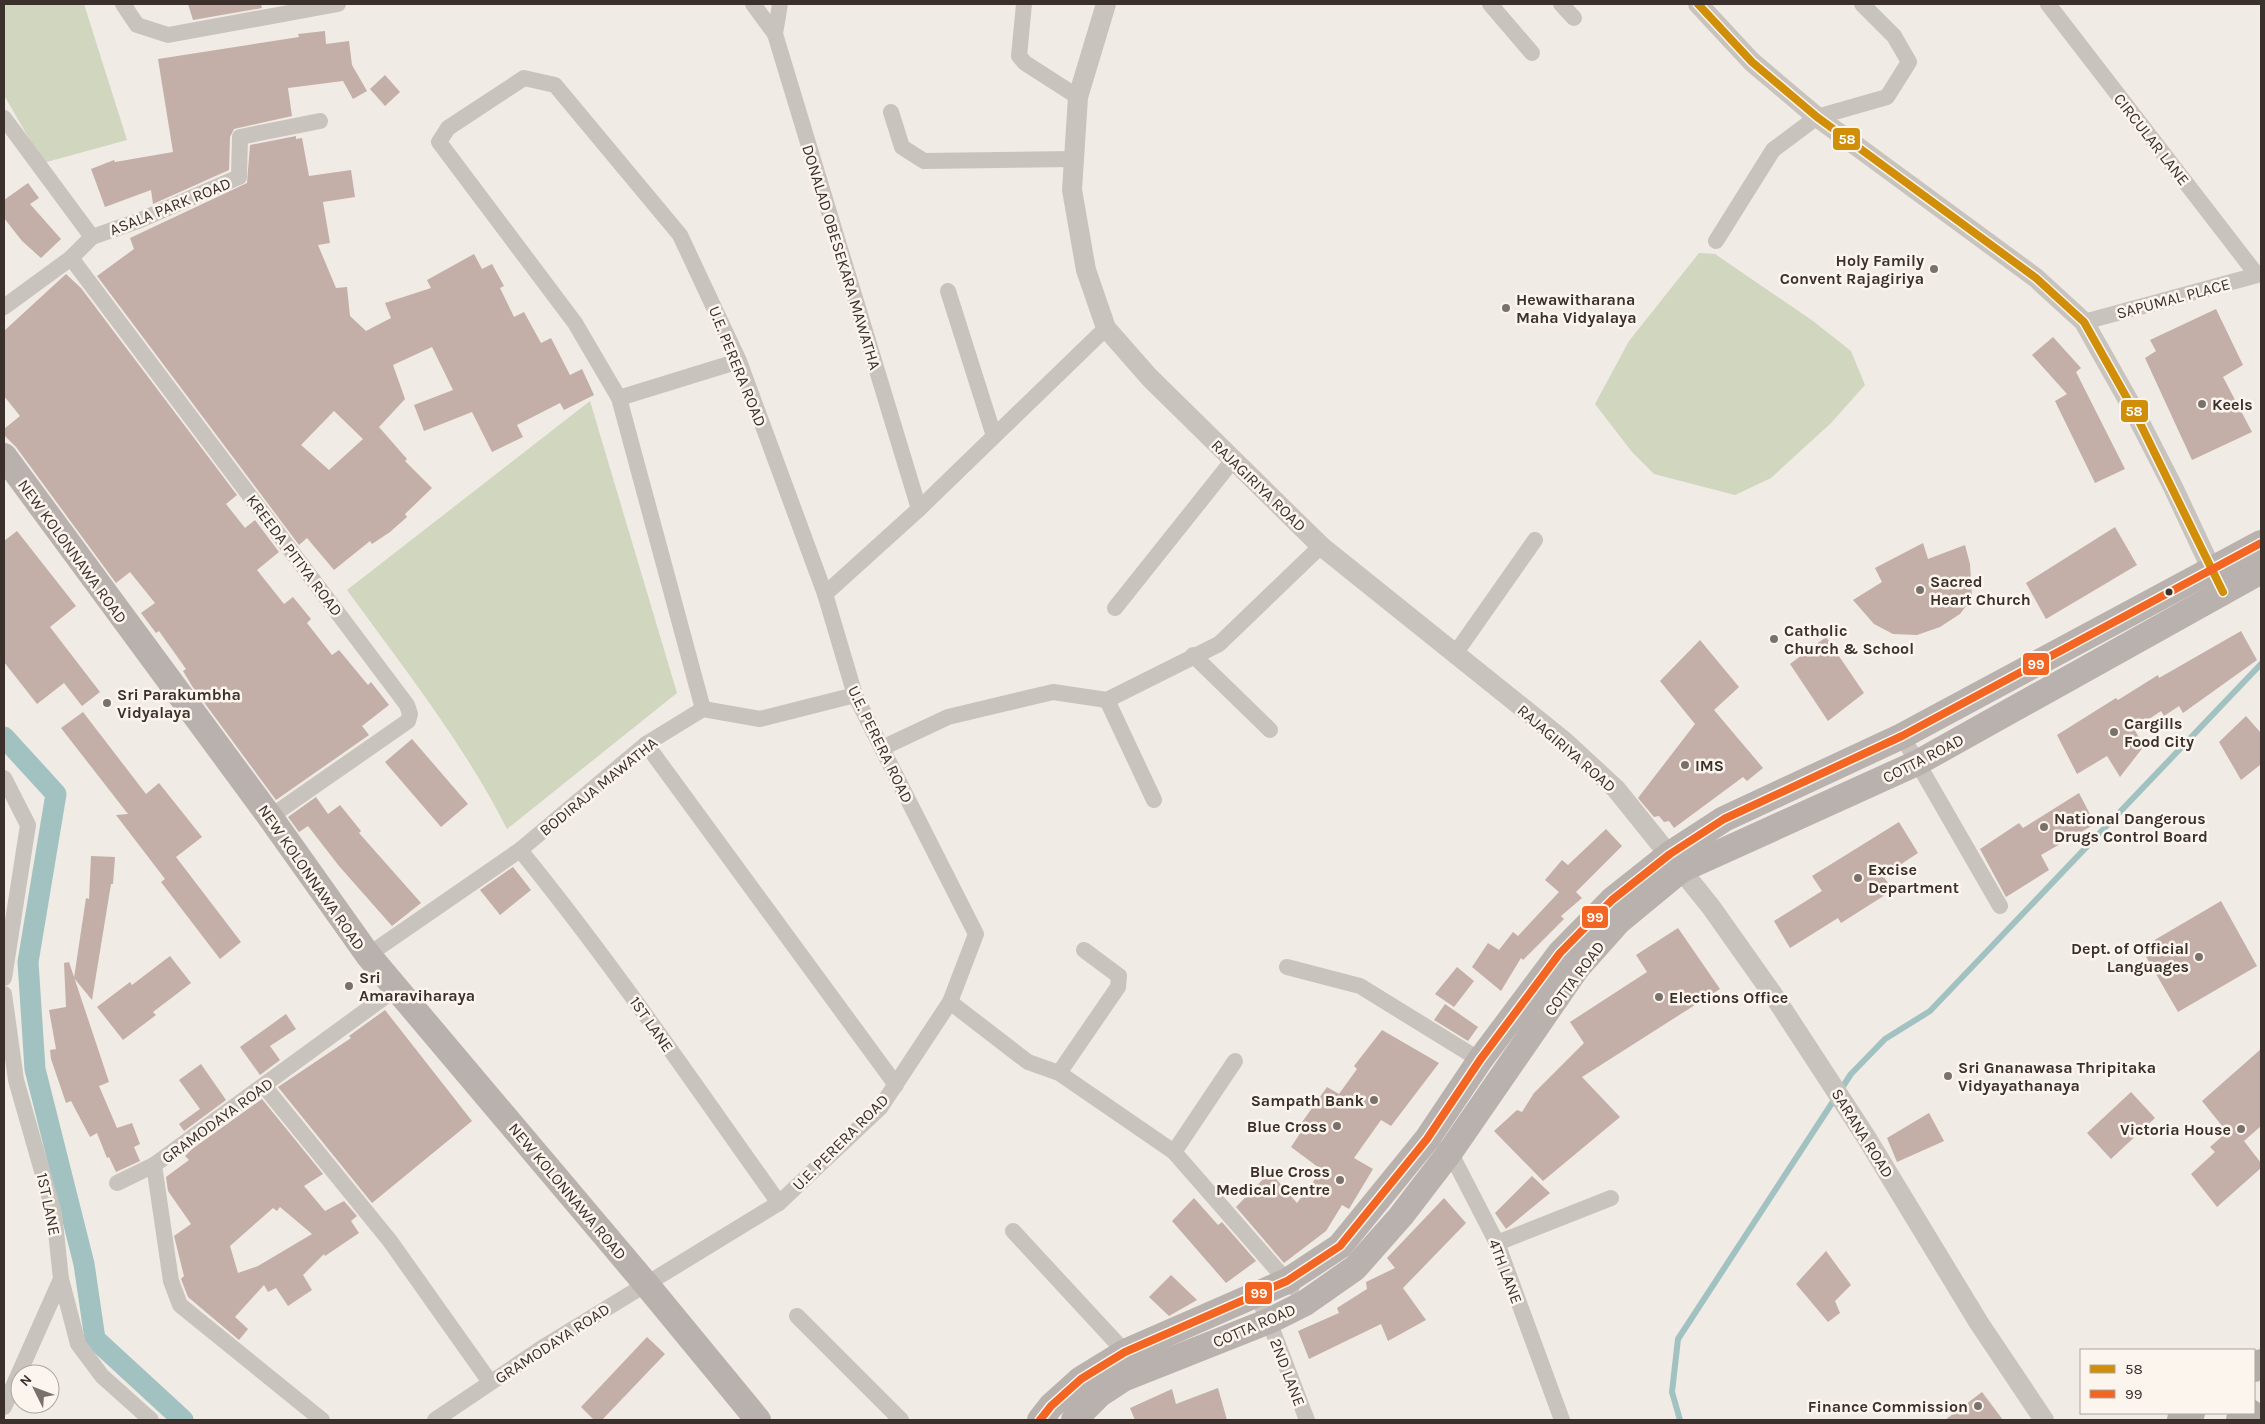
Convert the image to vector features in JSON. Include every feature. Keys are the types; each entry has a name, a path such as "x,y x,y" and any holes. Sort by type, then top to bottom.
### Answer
{"main road":[{"name":"NEW KOLONNAWA ROAD","path":"4,456 270,817 368,955 646,1284 758,1420"},
{"name":"COTTA ROAD","path":"1074,1420 1100,1394 1123,1379 1269,1321 1305,1303 1355,1268 1401,1216 1450,1152 1546,992 1560,953 1612,900 1675,862 1917,763 2217,581 2261,543"},
{"name":"COTTA ROAD","path":"1675,862 1724,819 1902,736 2217,581 2261,571"},
{"name":"COTTA ROAD","path":"1040,1420 1051,1406 1081,1379 1125,1352 1288,1281 1340,1246 1427,1139 1480,1060 1546,992"}],"street":[{"path":"123,4 137,25 168,35 338,4"},
{"path":"752,4 775,34"},
{"name":"DONALAD OBESEKARA MAWATHA","path":"780,4 775,34 919,509"},
{"path":"1024,4 1019,56 1024,63 1078,97"},
{"name":"RAJAGIRIYA ROAD","path":"1106,4 1078,97 1072,190 1086,270 1106,328 1150,378 1321,546 1564,741 1616,790 1675,862"},
{"path":"1490,4 1532,53"},
{"path":"1561,4 1574,18"},
{"path":"1698,4 1752,62 1818,117 2036,278 2084,322 2141,424 2217,581"},
{"path":"1716,241 1773,150 1818,117 1887,97 1909,62 1894,36 1862,4"},
{"name":"CIRCULAR LANE","path":"2048,4 2259,274"},
{"name":"U.E. PERERA ROAD","path":"646,1284 722,1240 779,1202 880,1108 950,1002 976,934 855,695 825,594 739,361 680,235 555,85 524,78 448,128 440,142 575,323 619,398 702,709"},
{"path":"891,112 902,147 924,161 1074,159"},
{"path":"4,118 92,237"},
{"name":"ASALA PARK ROAD","path":"4,307 71,258 92,237 138,221 240,177 240,137 320,121"},
{"name":"KREEDA PITIYA ROAD","path":"71,258 407,704 410,714 408,721 270,817"},
{"name":"SAPUMAL PLACE","path":"2084,322 2259,274"},
{"path":"948,291 994,436"},
{"path":"825,594 919,509 1106,328"},
{"path":"619,398 739,361"},
{"path":"1114,608 1234,460"},
{"path":"1455,654 1535,540"},
{"path":"882,748 948,717 1053,692 1107,700 1193,655 1219,644 1321,546"},
{"path":"1193,655 1270,730"},
{"path":"702,709 760,719 855,695"},
{"path":"1107,700 1154,800"},
{"name":"BODIRAJA MAWATHA","path":"368,955 520,850 646,744 702,709"},
{"path":"1902,736 2000,906"},
{"path":"646,744 896,1085"},
{"path":"4,778 28,825 4,978"},
{"name":"1ST LANE","path":"520,850 596,947 779,1202"},
{"name":"SARANA ROAD","path":"1675,862 1711,907 1822,1069 1866,1137 1979,1323 2044,1420"},
{"path":"1059,1073 1118,987 1119,976 1084,950"},
{"path":"1287,967 1360,986 1480,1060"},
{"name":"GRAMODAYA ROAD","path":"322,1420 180,1305 171,1280 154,1165 397,988"},
{"name":"1ST LANE","path":"4,994 16,1080 54,1213 60,1278 4,1407"},
{"path":"950,1002 1028,1062 1059,1073 1174,1152 1288,1281 1305,1303"},
{"path":"1174,1152 1234,1061"},
{"path":"264,1086 390,1241 490,1382"},
{"path":"1427,1139 1450,1152"},
{"name":"4TH LANE","path":"1450,1152 1496,1243 1562,1420"},
{"path":"117,1183 154,1165"},
{"path":"1496,1243 1611,1198"},
{"path":"1013,1231 1125,1352"},
{"path":"60,1278 78,1344 102,1376 151,1420"},
{"name":"GRAMODAYA ROAD","path":"435,1420 490,1382 646,1284"},
{"name":"2ND LANE","path":"1257,1296 1269,1321 1307,1420"},
{"path":"798,1316 902,1420"}],"green space":[{"path":"4,4 84,4 127,140 43,163 4,95"},
{"path":"1699,253 1715,254 1813,321 1851,351 1865,385 1831,423 1771,478 1735,495 1654,474 1632,452 1595,404 1629,341"},
{"path":"590,401 677,693 507,829 490,797 452,736 347,590"}],"building":[{"path":"188,4 261,4 262,8 193,20"},
{"path":"325,31 326,44 349,41 352,65 367,91 353,99 343,81 288,88 292,116 234,129 230,137 229,170 153,204 151,190 105,207 91,169 114,160 115,162 173,152 158,59 299,37 298,34"},
{"path":"385,75 400,92 385,106 370,89"},
{"path":"296,136 296,139 302,138 309,176 351,170 355,197 323,202 330,243 318,245 336,288 347,287 350,316 366,331 391,318 385,303 431,288 427,280 474,254 482,269 492,264 504,286 500,288 514,317 524,312 541,343 551,338 570,375 582,369 594,395 564,410 560,403 517,425 523,437 492,452 472,412 424,431 414,405 453,390 432,347 393,365 405,399 379,427 407,459 405,461 432,488 405,514 407,517 390,532 372,544 370,541 334,570 307,538 299,545 97,276 134,249 130,238 247,183 250,145","holes":["334,411 363,439 329,470 301,445"]},
{"path":"28,183 39,198 30,204 61,239 41,258 22,241 4,218 4,200"},
{"path":"66,274 81,288 237,495 226,504 245,528 255,520 279,552 257,570 284,604 293,597 311,619 307,623 332,655 339,650 368,685 371,682 389,705 362,726 369,735 276,800 192,686 183,671 186,669 159,631 156,633 141,613 155,603 130,572 116,583 16,447 4,435 4,429 20,416 4,396 4,331"},
{"name":"Keels","path":"2216,309 2243,365 2223,377 2252,432 2192,460 2145,358 2156,351 2150,340"},
{"path":"2053,337 2081,368 2076,372 2125,469 2095,483 2055,401 2067,394 2032,355"},
{"path":"2115,527 2137,565 2046,619 2026,583"},
{"path":"17,531 76,606 50,627 100,692 82,706 64,683 37,704 4,662 4,541"},
{"name":"Sacred Heart Church","path":"1923,543 1928,559 1965,545 1970,564 1972,598 1960,614 1940,627 1917,635 1893,634 1874,624 1853,600 1882,582 1875,568"},
{"path":"2241,631 2257,660 2183,713 2179,706 2164,716 2161,711 2134,729 2144,746 2120,777 2107,756 2077,774 2057,735 2116,698 2118,700 2158,675 2159,678"},
{"path":"1826,637 1864,693 1828,721 1790,664"},
{"path":"1700,640 1739,687 1714,710 1763,768 1747,781 1743,777 1674,828 1669,821 1664,822 1659,816 1654,817 1638,798 1695,724 1660,681"},
{"path":"83,712 146,794 159,783 202,837 176,857 241,942 220,959 161,882 165,879 116,815 128,814 61,728"},
{"path":"2246,716 2261,733 2261,758 2260,765 2241,780 2219,742"},
{"path":"412,739 468,804 441,827 385,762"},
{"path":"2079,793 2095,824 2041,855 2049,870 2006,897 1980,849 2019,823 2023,828"},
{"path":"316,797 328,814 340,805 361,831 359,833 421,903 392,926 339,866 308,826 299,832 288,817"},
{"path":"1899,822 1918,853 1883,876 1893,890 1841,923 1838,918 1790,948 1774,921 1822,891 1812,876"},
{"path":"1606,829 1622,846 1576,892 1582,898 1561,916 1564,919 1523,960 1521,958 1501,991 1472,967 1488,943 1499,950 1513,932 1518,936 1559,892 1545,880 1562,860 1568,865"},
{"path":"91,856 115,857 113,884 111,884 92,1000 74,978 86,898 89,899"},
{"path":"513,867 531,890 500,915 480,890"},
{"name":"Dept. of Official Languages","path":"2221,901 2257,966 2178,1012 2141,948"},
{"path":"1678,928 1720,989 1582,1077 1620,1117 1543,1181 1494,1131 1517,1110 1522,1112 1534,1093 1584,1043 1570,1022 1647,972 1636,955"},
{"path":"170,956 191,983 153,1012 156,1015 123,1040 97,1007 130,982 132,985"},
{"path":"69,962 109,1082 99,1086 117,1128 132,1123 140,1144 134,1147 140,1161 116,1172 109,1157 107,1158 97,1133 90,1137 71,1101 66,1103 51,1059 50,1050 56,1049 49,1010 66,1007 64,963"},
{"path":"1457,967 1474,981 1454,1007 1435,994"},
{"path":"1445,1004 1478,1027 1468,1041 1434,1020"},
{"path":"385,1010 472,1121 372,1203 278,1087 351,1038 349,1036"},
{"path":"286,1014 296,1029 270,1046 280,1060 260,1075 240,1047"},
{"path":"1382,1030 1439,1063 1391,1126 1381,1120 1354,1158 1373,1169 1349,1209 1342,1205 1326,1231 1284,1263 1236,1207 1270,1172 1297,1203 1322,1170 1291,1147 1299,1135 1295,1132 1327,1087 1339,1094 1357,1069 1354,1066"},
{"name":"Victoria House","path":"2261,1049 2261,1126 2244,1141 2261,1163 2261,1168 2217,1207 2191,1174 2215,1152 2210,1147 2227,1132 2202,1101"},
{"path":"201,1064 226,1100 184,1131 179,1124 200,1109 179,1080"},
{"path":"2131,1092 2155,1118 2111,1159 2087,1133"},
{"path":"262,1099 323,1174 304,1186 325,1211 344,1201 357,1216 351,1221 359,1233 325,1256 324,1254 303,1275 312,1290 288,1306 276,1288 268,1292 264,1285 235,1317 248,1329 239,1340 188,1297 181,1279 184,1276 174,1236 191,1224 168,1191 166,1177 189,1160 185,1156","holes":["280,1207 312,1234 258,1266 238,1273 230,1246 273,1208 277,1211"]},
{"path":"1929,1113 1944,1141 1897,1162 1887,1138"},
{"path":"1532,1176 1550,1193 1506,1229 1495,1213"},
{"path":"1194,1198 1218,1225 1222,1222 1256,1261 1226,1283 1172,1221"},
{"path":"1444,1198 1466,1223 1403,1288 1426,1320 1388,1341 1381,1324 1309,1359 1298,1331 1339,1313 1337,1308 1367,1289 1366,1282 1395,1268 1387,1258"},
{"path":"1826,1251 1851,1285 1835,1301 1840,1313 1828,1322 1796,1284"},
{"path":"1171,1275 1197,1300 1169,1316 1149,1297"},
{"path":"647,1337 665,1354 602,1420 594,1420 581,1407"},
{"path":"1218,1388 1227,1420 1135,1420 1130,1408 1172,1389 1176,1404"},
{"name":"Finance Commission","path":"1982,1392 2003,1420 1945,1420"}],"waterway":[{"path":"1680,1420 1672,1392 1678,1339 1851,1074 1885,1039 1930,1011 2261,664"},
{"path":"4,737 56,794 28,962 35,1069 84,1264 95,1339 183,1420"}],"transit line":[{"name":"58","path":"1698,4 1752,62 1817,117 2036,278 2084,322 2132,407 2223,592"},
{"name":"99","path":"1040,1420 1051,1406 1081,1379 1125,1352 1287,1281 1340,1246 1427,1139 1480,1060 1560,953 1612,900 1670,854 1724,819 1902,736 2261,543"}],"place":[{"name":"Holy Family Convent Rajagiriya","path":"1934,269"},
{"name":"Hewawitharana Maha Vidyalaya","path":"1506,308"},
{"name":"Keels","path":"2202,404"},
{"name":"Sacred Heart Church","path":"1920,590"},
{"name":"Catholic Church & School","path":"1774,639"},
{"name":"Sri Parakumbha Vidyalaya","path":"107,703"},
{"name":"Cargills Food City","path":"2114,732"},
{"name":"IMS","path":"1685,765"},
{"name":"National Dangerous Drugs Control Board","path":"2044,827"},
{"name":"Excise Department","path":"1858,878"},
{"name":"Dept. of Official Languages","path":"2199,957"},
{"name":"Sri Amaraviharaya","path":"349,986"},
{"name":"Elections Office","path":"1659,997"},
{"name":"Sri Gnanawasa Thripitaka Vidyayathanaya","path":"1948,1076"},
{"name":"Sampath Bank","path":"1374,1100"},
{"name":"Blue Cross","path":"1337,1126"},
{"name":"Victoria House","path":"2241,1129"},
{"name":"Blue Cross Medical Centre","path":"1340,1180"},
{"name":"Finance Commission","path":"1978,1406"}]}
